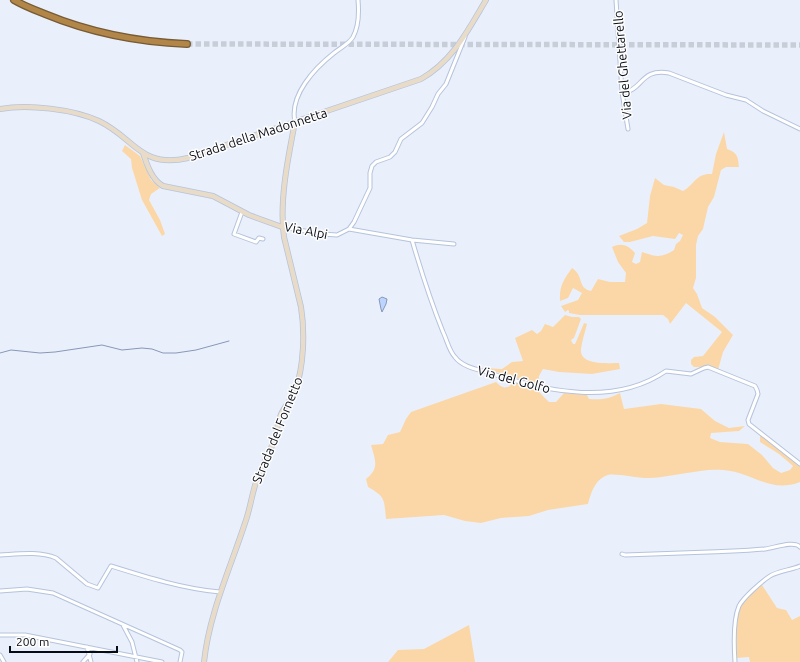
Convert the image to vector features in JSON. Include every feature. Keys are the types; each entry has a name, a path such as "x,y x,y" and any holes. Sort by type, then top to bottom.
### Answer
{"highway":[{"path":"14,0 58,20 92,30 149,42 186,44"}],"street":[{"path":"295,122 294,108 302,88 318,66 353,38 357,28 358,0"},
{"name":"Strada della Madonnetta","path":"0,109 15,107 40,108 83,115 101,122 143,153 155,159 176,161 421,79 446,61 468,30 486,0"},
{"name":"Via del Ghettarello","path":"616,0 622,92 628,129"},
{"path":"454,244 412,240 349,229 354,222 370,188 370,173 372,166 376,162 390,157 395,152 402,139 422,123 453,70 468,30"},
{"path":"622,92 624,93 630,91 649,75 654,72 661,71 726,95 746,100 763,111 800,129"},
{"name":"Strada del Fornetto","path":"204,662 207,640 220,592 246,522 254,488 275,437 282,413 294,392 299,379 303,338 303,318 282,227 284,196 295,122"},
{"name":"Via Alpi","path":"143,153 152,175 158,183 172,188 213,196 242,212 282,227 337,235 349,229"},
{"path":"242,212 234,234 256,242 259,238 263,239"},
{"name":"Via del Golfo","path":"412,240 426,286 442,329 453,356 462,364 505,378 543,388 596,393 611,392 654,380 666,371 691,374 708,367 755,386 758,394 748,420 750,424 800,464"},
{"path":"622,554 668,554 749,550 766,549 793,544 800,547"},
{"path":"0,555 50,555 56,558 87,584 98,588 111,566 176,584 207,591 220,592"},
{"path":"735,662 734,646 736,615 739,605 771,575 800,566"},
{"path":"0,591 27,589 53,593 180,650 182,652 180,662"},
{"path":"123,624 132,642 137,662"},
{"path":"0,635 25,635 162,662"},
{"path":"87,647 91,662"},
{"path":"83,662 90,654"},
{"path":"0,655 4,662"}],"shaded area":[{"path":"724,132 727,149 737,156 739,167 726,167 721,170 714,197 708,207 703,229 698,236 696,245 696,278 693,288 702,308 715,317 733,335 723,352 718,370 694,367 691,364 691,360 694,357 703,356 722,332 686,303 670,324 668,319 663,315 580,315 569,313 568,310 565,312 561,306 578,300 582,293 573,288 568,298 560,301 560,291 572,268 578,274 584,287 591,291 598,279 610,282 625,282 626,273 618,262 612,247 622,245 630,248 635,253 632,262 636,264 640,262 642,252 658,256 674,250 676,244 680,241 683,235 679,233 675,239 653,236 630,242 624,242 619,236 637,229 647,223 650,196 655,178 664,185 683,191 702,175 712,174 716,154"},
{"path":"125,145 140,156 151,180 160,188 151,194 149,200 160,220 165,234 162,236 142,200 132,168 131,159 122,151"},
{"path":"565,315 579,317 581,319 574,338 571,340 573,344 575,344 584,323 587,324 581,349 585,358 590,361 602,363 619,363 620,369 592,374 559,372 543,369 539,376 538,385 484,368 502,369 512,362 523,361 515,338 532,330 537,334 541,331 545,324 553,327"},
{"path":"512,381 540,390 540,393 549,402 556,402 564,393 587,395 589,399 605,399 620,393 624,409 661,404 701,409 715,421 729,428 745,426 739,431 711,433 710,438 720,442 748,444 762,455 773,468 781,473 790,470 793,466 779,454 760,442 760,435 800,467 800,482 789,485 770,484 743,474 723,470 706,470 650,478 608,475 597,483 592,491 588,504 548,510 529,516 501,518 481,523 465,521 444,515 386,519 383,500 378,494 368,487 366,479 375,467 375,459 371,445 383,444 388,435 400,432 411,412 496,382 503,387 508,387"},
{"path":"762,585 777,608 786,610 792,620 800,616 800,662 750,662 749,657 737,658 736,631 739,610 745,599"},
{"path":"469,625 475,662 388,662 398,650 424,649"}],"water":[{"path":"382,297 387,299 382,312 379,299"}],"waterway":[{"path":"0,353 11,350 40,353 55,352 102,345 122,350 142,348 152,349 163,353 176,353 196,350 229,341"}],"tunnel":[{"path":"187,44 800,45"}]}
